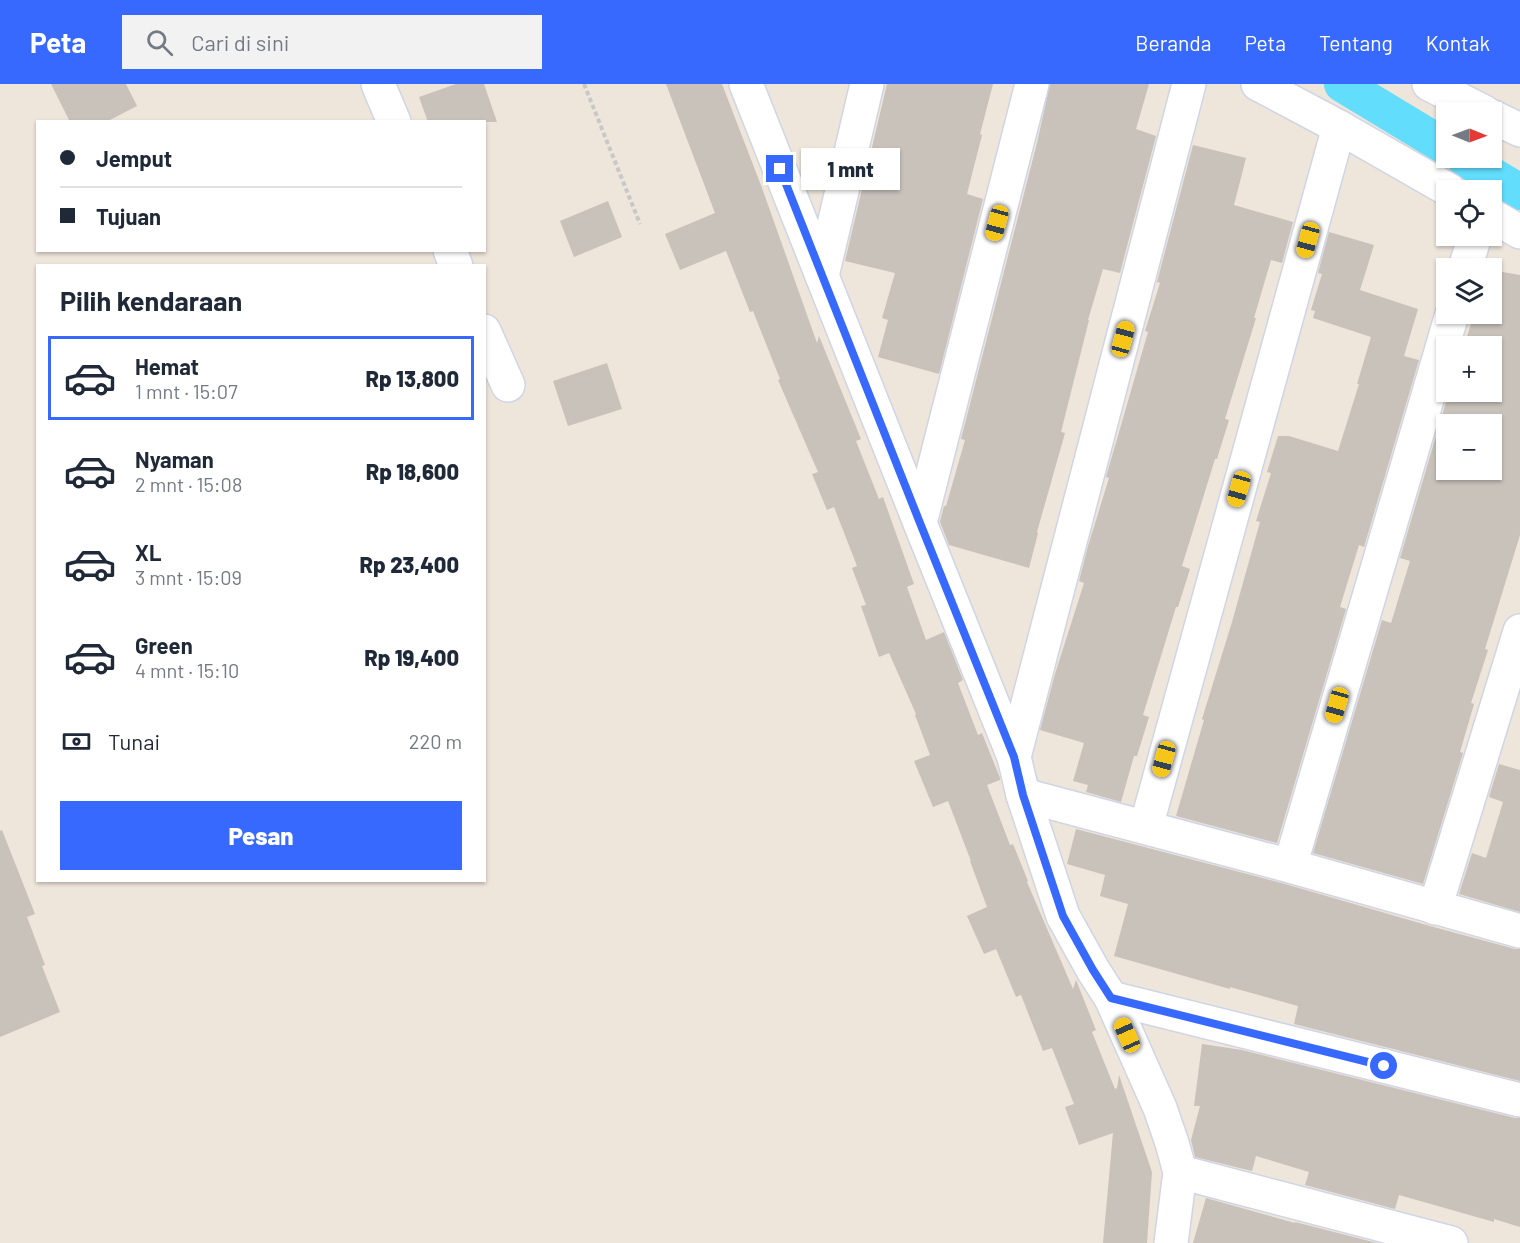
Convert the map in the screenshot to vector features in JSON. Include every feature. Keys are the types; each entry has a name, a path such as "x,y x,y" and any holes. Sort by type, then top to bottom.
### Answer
{"street":[{"path":"378,84 393,120"},
{"path":"746,84 1014,757 1023,795 1063,916 1111,998 1160,1108 1180,1172 1171,1243"},
{"path":"822,276 867,84"},
{"path":"920,523 1032,84"},
{"path":"1014,757 1189,84"},
{"path":"1258,84 1436,183"},
{"path":"1429,84 1464,102"},
{"path":"1502,121 1520,130"},
{"path":"1146,827 1339,127"},
{"path":"1502,221 1520,232"},
{"path":"1290,866 1449,324"},
{"path":"486,336 508,385"},
{"path":"1435,908 1520,631"},
{"path":"1023,795 1290,866 1520,931"},
{"path":"1111,998 1520,1100"},
{"path":"1180,1172 1451,1243"}],"path":[{"path":"584,84 640,224"}],"building":[{"path":"51,84 126,84 137,106 110,120 69,120"},
{"path":"456,84 484,84 497,122 427,120 419,97"},
{"path":"666,84 722,84 817,343 819,336 861,439 856,441 879,499 883,497 914,584 907,587 926,640 944,632 963,680 958,683 978,735 982,733 1000,778 987,785 1010,845 1013,844 1073,989 1076,980 1096,1030 1092,1032 1115,1089 1119,1075 1152,1172 1147,1243 1103,1243 1113,1133 1079,1145 1065,1107 1074,1104 1052,1048 1043,1051 1021,995 1016,997 996,949 984,954 967,916 987,907 971,861 948,801 933,807 914,761 930,755 916,714 889,653 879,657 861,606 866,605 852,568 857,566 834,507 827,510 812,474 818,472 778,380 780,379 753,311 750,312 726,251 680,270 665,234 715,213"},
{"path":"887,84 993,84 967,194 983,199 939,374 878,357 888,320 882,318 895,273 845,261"},
{"path":"1050,84 1149,84 1136,129 1156,136 1120,273 1103,269 1088,320 1061,432 1065,433 1029,568 949,545 940,522 965,440 961,439"},
{"path":"1193,145 1246,158 1234,205 1293,222 1282,263 1271,260 1225,419 1229,420 1182,566 1190,569 1143,715 1149,717 1137,756 1134,756 1121,802 1086,792 1088,785 1073,781 1084,743 1040,730 1084,583 1079,581 1148,332 1145,331 1160,283 1157,282"},
{"path":"608,201 622,237 574,257 560,221"},
{"path":"1329,232 1374,245 1360,290 1418,309 1404,356 1419,360 1364,547 1359,545 1340,607 1346,609 1277,843 1176,816 1260,522 1256,521 1271,473 1267,472 1278,436 1289,436 1338,451 1359,384 1357,384 1371,337 1313,318 1315,311 1311,310 1322,274 1318,273"},
{"path":"1502,272 1520,275 1520,535 1485,649 1488,650 1471,703 1474,704 1460,752 1463,753 1423,884 1313,853 1382,620 1391,623 1410,561 1400,558 1436,436 1436,480 1502,480 1502,414 1443,414 1446,402 1502,402 1502,336 1467,336 1471,324 1502,324"},
{"path":"607,363 622,409 568,426 553,381"},
{"path":"1499,764 1520,770 1520,912 1459,894 1472,853 1486,858 1503,802 1489,797"},
{"path":"1076,829 1520,949 1520,1081 1294,1024 1298,1006 1114,956 1128,904 1100,896 1105,875 1067,864"},
{"path":"2,830 35,914 27,917 45,965 42,966 60,1012 0,1037 0,831"},
{"path":"1202,1044 1242,1050 1520,1118 1520,1227 1494,1219 1494,1222 1399,1195 1395,1209 1305,1185 1309,1172 1256,1156 1252,1171 1195,1157 1191,1140 1200,1106 1194,1106"},
{"path":"1206,1198 1295,1223 1377,1243 1193,1243"}],"waterway":[{"path":"1342,84 1436,141"},
{"path":"1480,168 1520,192"}],"route":[{"path":"780,169 1014,757 1023,795 1063,916 1111,998 1384,1066"}]}
